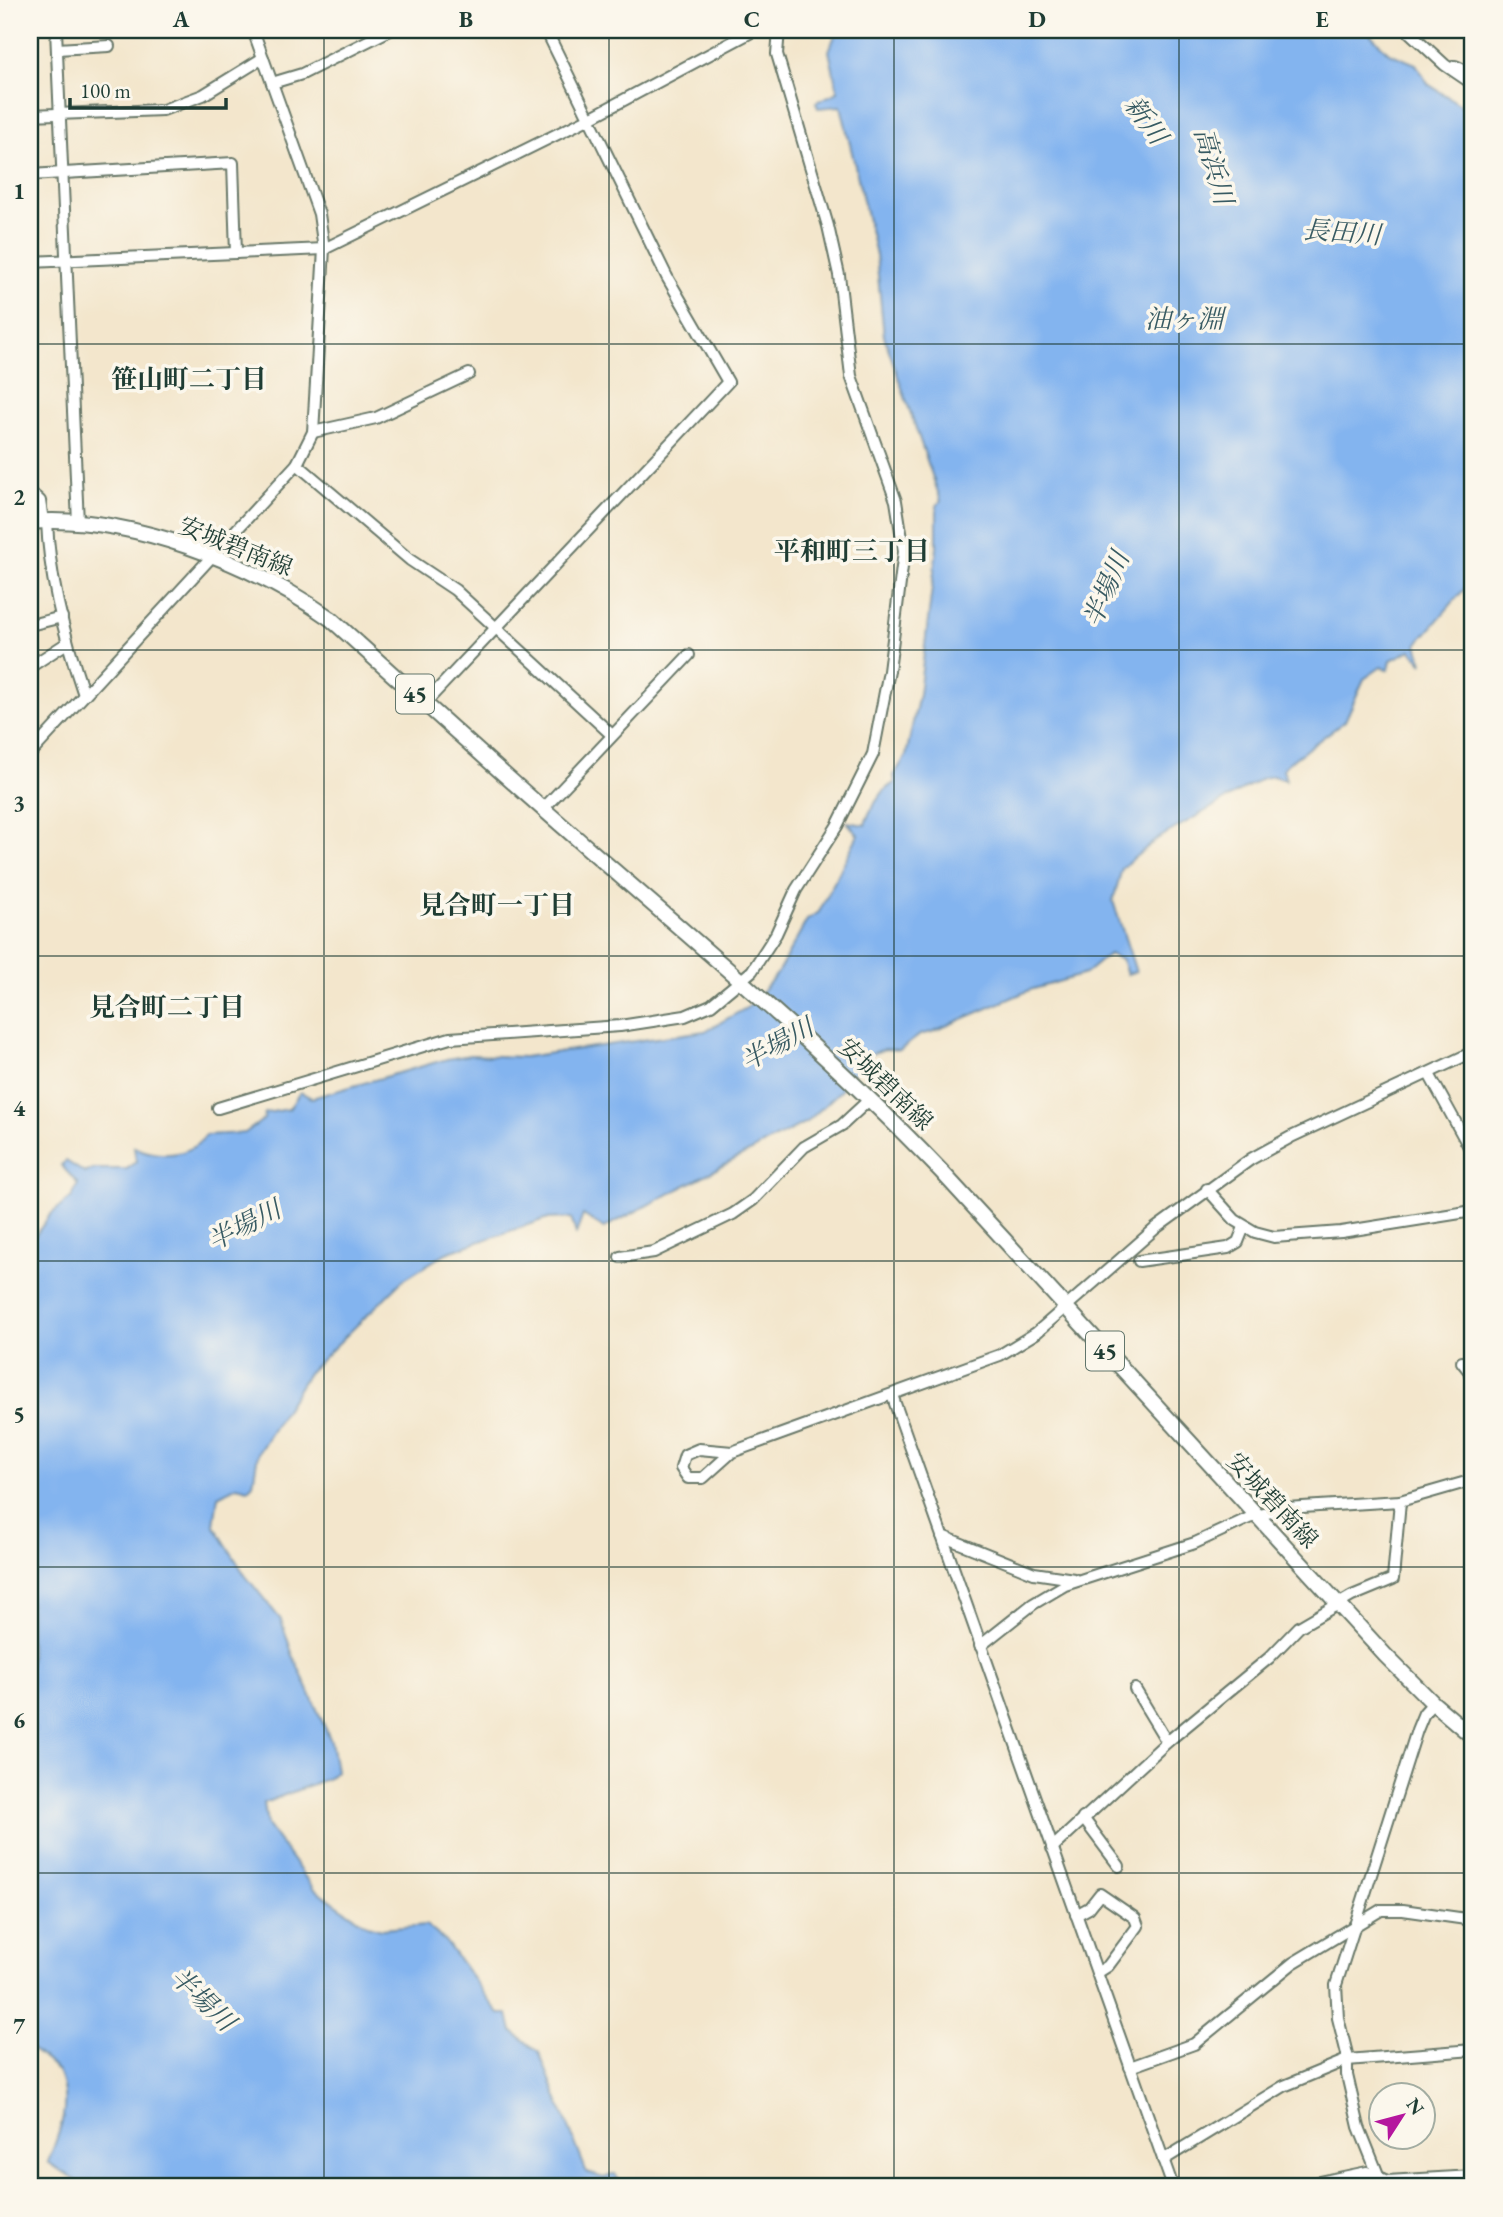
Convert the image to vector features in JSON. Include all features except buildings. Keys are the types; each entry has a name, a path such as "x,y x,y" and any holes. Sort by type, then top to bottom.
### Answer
{"main road":[{"name":"安城碧南線","path":"40,521 78,523 140,533 212,555 251,571 302,598 331,619 543,809 745,983 870,1099 941,1171 1339,1605 1433,1703 1473,1737"}],"street":[{"path":"56,30 78,523"},
{"path":"30,754 298,464 313,432 324,249 319,214 253,30"},
{"path":"272,83 302,74 390,30"},
{"path":"425,704 727,382 667,277 546,30"},
{"path":"30,262 324,249 590,118 755,30"},
{"path":"218,1108 450,1038 620,1027 685,1016 711,1005 745,983 776,934 796,890 837,826 873,754 889,671 904,551 896,501 851,376 839,275 822,198 778,54 779,30"},
{"path":"1407,30 1445,65 1473,84"},
{"path":"57,49 109,46"},
{"path":"30,115 163,110 204,95 263,58"},
{"path":"1445,65 1473,74"},
{"path":"30,175 233,163 236,253"},
{"path":"313,432 376,418 469,374"},
{"path":"298,464 410,560 455,590 612,735"},
{"path":"30,492 40,501 40,521 48,547 67,643 84,695"},
{"path":"30,625 62,617"},
{"path":"30,667 67,643"},
{"path":"543,809 689,655"},
{"path":"732,1452 1000,1355 1028,1338 1066,1308 1139,1242 1208,1189 1280,1142 1473,1052"},
{"path":"1429,1074 1473,1154"},
{"path":"620,1257 654,1252 733,1214 753,1200 804,1147 842,1125 870,1099"},
{"path":"1208,1189 1224,1211 1244,1227 1265,1236 1287,1238 1473,1211"},
{"path":"1139,1261 1233,1246 1244,1227"},
{"path":"1462,1362 1473,1376"},
{"path":"892,1395 1173,2187"},
{"path":"980,1646 1042,1597 1079,1580 1195,1543 1257,1516 1286,1508 1400,1501 1473,1480"},
{"path":"1052,1847 1167,1742 1269,1658 1299,1627 1352,1596 1393,1579 1400,1501"},
{"path":"942,1536 1034,1573 1079,1580"},
{"path":"1135,1689 1167,1742"},
{"path":"1381,2182 1359,2127 1335,1996 1417,1730 1424,1713 1433,1703"},
{"path":"1083,1818 1119,1866"},
{"path":"1076,1914 1089,1908 1100,1894 1135,1919 1138,1926 1108,1966 1097,1973"},
{"path":"1130,2067 1194,2044 1293,1964 1381,1910 1473,1920"},
{"path":"1163,2160 1284,2086 1347,2060 1473,2050"},
{"path":"1296,2187 1367,2172 1381,2182 1473,2176"}],"water":[{"name":"油ヶ淵","path":"837,30 1366,30 1389,53 1416,64 1428,84 1473,113 1473,579 1417,644 1423,664 1411,650 1391,660 1389,670 1381,667 1364,679 1345,721 1287,764 1283,769 1286,780 1273,776 1263,778 1157,839 1122,868 1113,901 1136,972 1127,974 1122,960 1109,954 1085,974 1030,990 920,1035 900,1050 885,1049 868,1055 840,1091 808,1121 604,1228 583,1215 576,1234 571,1218 545,1219 446,1253 403,1280 308,1373 258,1453 253,1484 248,1489 237,1486 218,1496 214,1525 245,1575 281,1620 292,1653 331,1741 336,1771 329,1778 264,1803 267,1825 313,1888 367,1925 382,1929 426,1925 445,1941 499,2014 508,2014 512,2031 539,2052 587,2173 604,2178 615,2174 619,2181 611,2187 85,2187 48,2162 62,2119 63,2085 57,2070 30,2048 30,1243 50,1215 72,1197 78,1184 61,1165 66,1161 85,1173 93,1169 127,1169 136,1161 134,1147 153,1153 182,1152 199,1143 206,1135 245,1133 264,1119 265,1113 289,1109 300,1092 312,1098 447,1059 470,1055 524,1057 705,1031 748,1007 777,974 807,920 819,912 858,835 847,822 865,825 877,801 890,785 895,783 894,775 906,756 919,694 937,547 937,505 941,501 884,336 876,255 841,106 818,108 816,102 838,92 829,51"}],"district":[{"name":"笹山町二丁目","path":"189,379"},
{"name":"平和町三丁目","path":"852,551"},
{"name":"見合町一丁目","path":"497,905"},
{"name":"見合町二丁目","path":"167,1007"}],"water label":[{"name":"新川","path":"1146,120"},
{"name":"高浜川","path":"1214,166"},
{"name":"長田川","path":"1342,232"},
{"name":"半場川","path":"1106,589"},
{"name":"半場川","path":"777,1044"},
{"name":"半場川","path":"244,1225"},
{"name":"半場川","path":"203,1999"}]}
